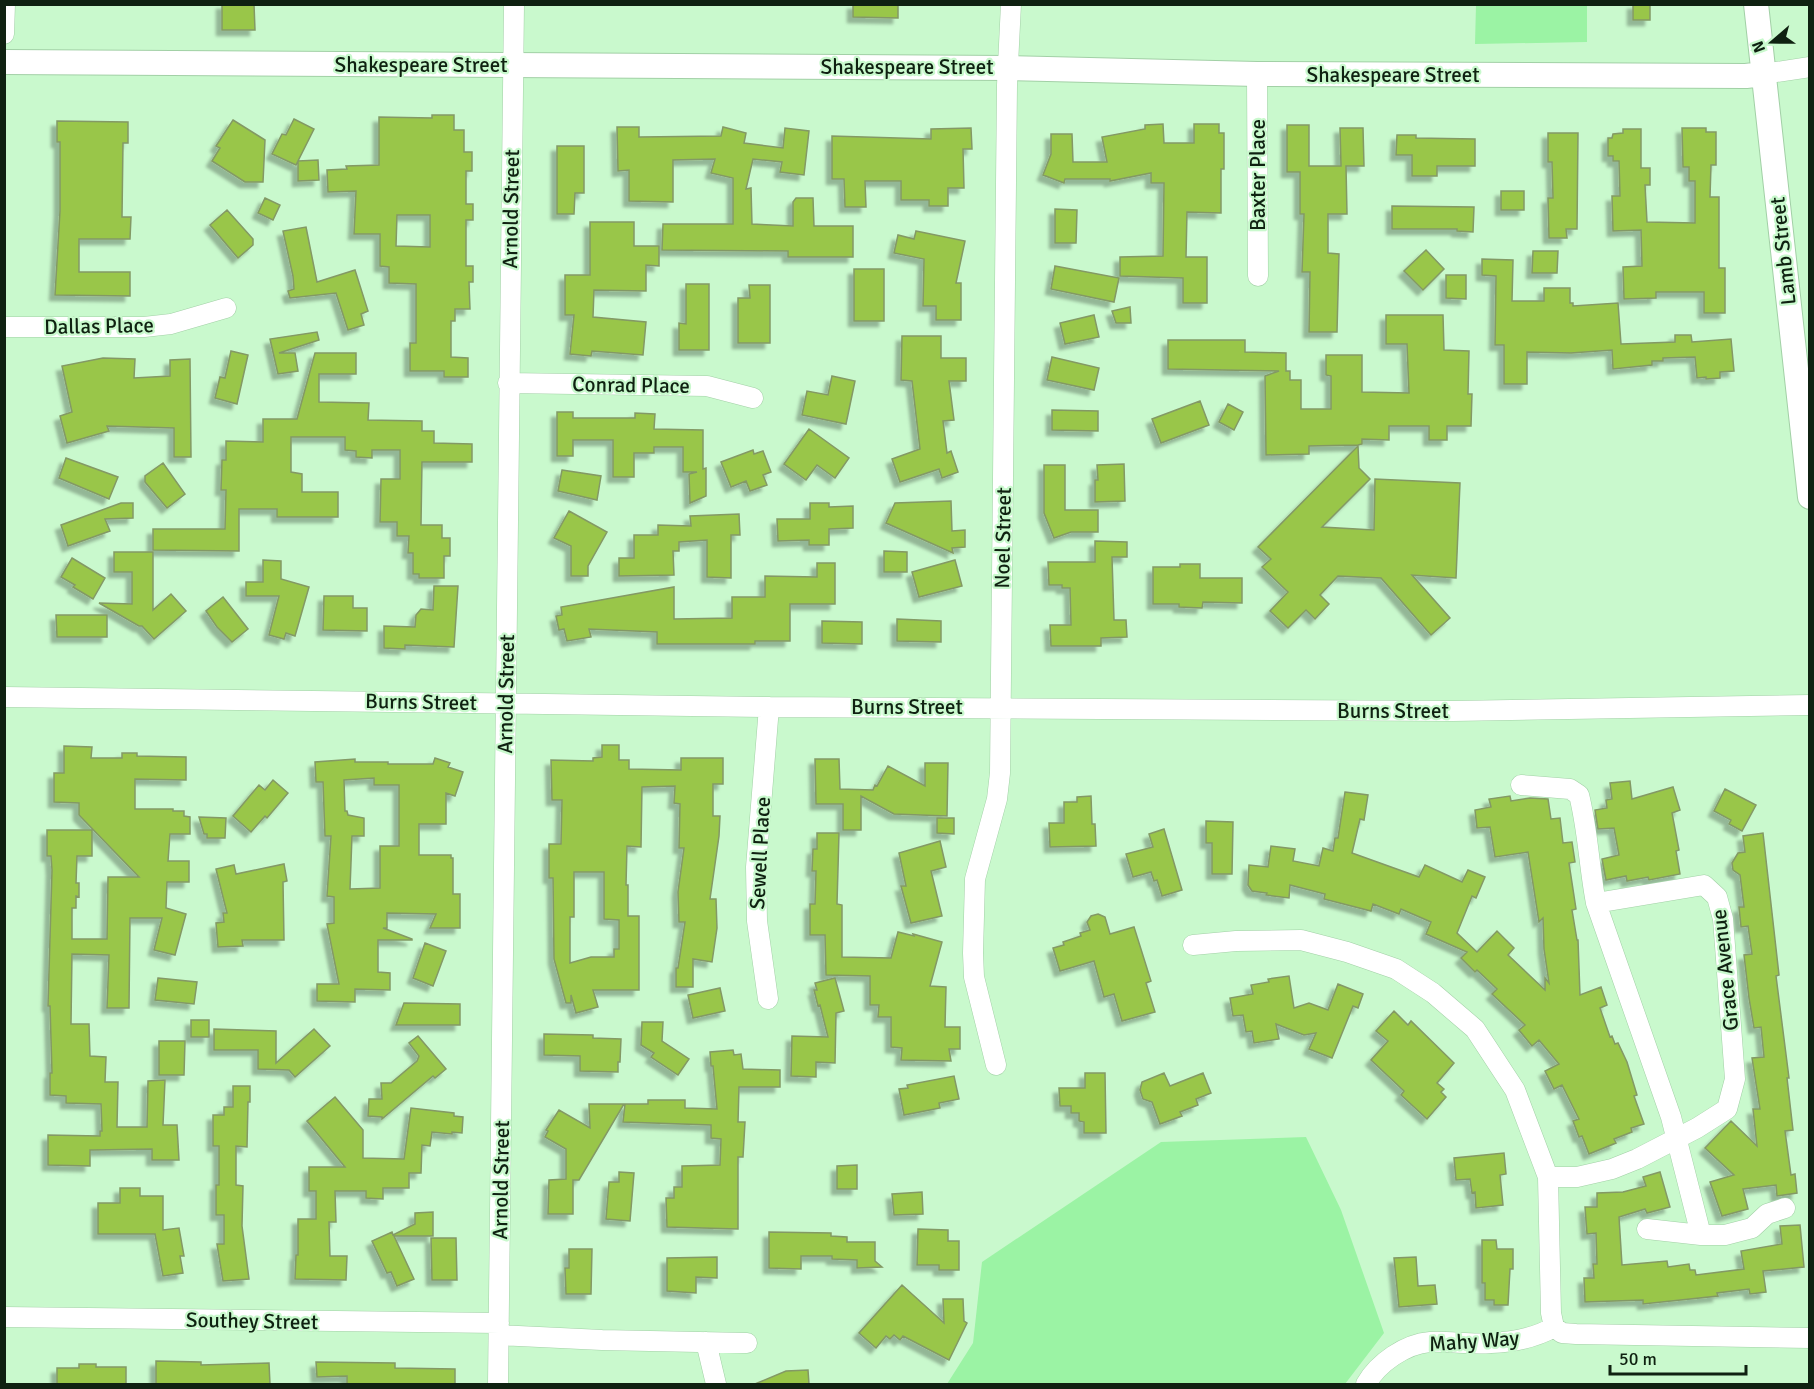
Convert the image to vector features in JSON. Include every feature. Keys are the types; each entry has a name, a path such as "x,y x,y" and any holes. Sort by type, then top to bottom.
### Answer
{"street":[{"path":"4,33 5,4"},
{"name":"Arnold Street","path":"498,1384 514,4"},
{"name":"Noel Street","path":"996,1065 974,977 973,943 975,879 999,786 1002,707 1007,85 1011,4"},
{"name":"Lamb Street","path":"1756,4 1809,496"},
{"path":"4,56 5,63"},
{"name":"Shakespeare Street","path":"5,63 1009,68 1257,74 1746,76 1809,67"},
{"name":"Baxter Place","path":"1257,74 1258,276"},
{"name":"Dallas Place","path":"4,327 144,327 171,324 226,308"},
{"name":"Conrad Place","path":"508,383 707,386 753,398"},
{"name":"Burns Street","path":"4,697 769,707 1453,711 1809,705"},
{"name":"Sewell Place","path":"768,999 757,921 756,867 769,707"},
{"path":"1521,785 1570,789 1579,795 1585,819 1596,903 1671,1117 1701,1235"},
{"name":"Grace Avenue","path":"1548,1177 1577,1177 1612,1169 1637,1159 1697,1128 1727,1109 1735,1079 1723,919 1717,897 1704,885 1596,903"},
{"path":"1193,945 1236,941 1301,940 1347,952 1396,969 1423,987 1475,1029 1515,1090 1548,1177 1551,1313 1554,1327 1562,1333 1809,1338"},
{"path":"1647,1229 1701,1235 1725,1235 1752,1228 1767,1214 1785,1208"},
{"name":"Southey Street","path":"4,1317 499,1329 602,1340 747,1343"},
{"name":"Mahy Way","path":"1366,1384 1372,1374 1390,1358 1408,1347 1428,1342 1516,1341 1539,1335 1554,1327"},
{"path":"706,1342 716,1384"}],"green space":[{"path":"1476,5 1587,5 1587,42 1475,44"},
{"path":"1306,1137 1341,1210 1384,1333 1345,1384 947,1384 973,1343 982,1262 1161,1142"}],"building":[{"path":"222,4 254,4 255,30 222,30"},
{"path":"853,4 898,4 898,18 853,17"},
{"path":"1633,4 1650,4 1650,20 1633,20"},
{"path":"432,115 454,115 454,130 464,130 464,152 472,152 472,171 466,171 466,204 473,204 473,220 466,220 466,266 473,266 473,282 469,282 470,309 455,309 455,321 451,321 451,357 468,358 468,377 444,377 444,371 410,371 410,343 416,343 416,284 389,283 389,267 380,266 380,234 354,234 356,191 328,192 327,170 347,169 346,166 379,165 379,117 432,118","holes":["397,215 430,215 430,247 396,246"]},
{"path":"294,119 314,129 296,165 272,154 282,134 286,135"},
{"path":"233,120 265,140 263,182 245,182 212,161 220,148 216,146"},
{"path":"57,121 128,122 128,143 123,143 122,217 131,217 130,239 79,239 79,272 130,272 130,296 55,295 60,211 60,142 57,142"},
{"path":"1163,124 1164,143 1194,143 1194,124 1219,124 1219,133 1224,133 1221,213 1187,212 1186,257 1207,257 1207,303 1183,303 1183,278 1120,276 1120,257 1163,256 1164,183 1151,183 1151,173 1110,181 1110,179 1065,179 1064,183 1043,175 1051,154 1051,134 1072,134 1073,162 1107,162 1102,137 1145,129 1145,125"},
{"path":"1287,125 1309,125 1309,166 1341,166 1340,128 1363,128 1364,166 1346,166 1347,214 1328,214 1328,253 1339,254 1337,332 1309,332 1310,272 1302,272 1304,214 1300,214 1300,172 1287,172"},
{"path":"617,127 639,127 639,137 721,136 723,127 746,133 744,143 783,148 785,128 809,131 804,175 780,172 782,162 753,159 746,189 751,188 752,224 793,226 793,202 796,198 813,198 814,226 853,226 853,257 788,257 788,251 662,250 663,224 733,224 733,178 711,173 715,159 673,160 673,202 629,201 629,170 618,171"},
{"path":"971,128 972,149 963,149 964,188 948,188 948,206 929,206 929,200 901,200 901,181 865,181 866,207 845,207 844,179 832,179 832,136 931,139 931,129"},
{"path":"1682,128 1706,128 1706,132 1716,132 1716,165 1711,165 1710,197 1719,197 1719,268 1725,268 1725,313 1704,313 1704,292 1656,292 1656,298 1624,299 1623,267 1642,266 1641,230 1613,231 1612,196 1620,196 1619,161 1613,161 1613,156 1608,156 1608,138 1612,138 1613,134 1623,133 1623,129 1641,129 1641,168 1650,168 1650,185 1645,185 1647,222 1695,223 1695,181 1689,181 1689,167 1683,167"},
{"path":"1548,133 1578,133 1577,229 1566,229 1567,238 1549,238 1548,198 1553,198 1552,162 1548,162"},
{"path":"1397,135 1416,135 1416,138 1475,139 1475,166 1437,166 1437,176 1412,176 1412,155 1396,155"},
{"path":"557,146 584,146 584,193 575,193 574,214 557,214"},
{"path":"318,160 319,180 298,181 298,161"},
{"path":"1501,191 1524,191 1524,210 1501,210"},
{"path":"265,198 280,205 273,220 258,213"},
{"path":"1392,206 1474,207 1473,232 1457,231 1457,229 1392,229"},
{"path":"1055,209 1077,210 1076,243 1055,243"},
{"path":"227,210 253,239 253,245 238,258 210,225"},
{"path":"590,222 634,222 634,246 659,246 659,266 646,265 646,291 594,290 593,317 646,322 643,355 592,351 591,356 570,354 574,315 565,315 565,275 590,275"},
{"path":"306,227 317,282 355,270 368,311 361,314 364,325 348,330 336,293 290,298 288,291 294,289 293,276 283,231"},
{"path":"916,231 965,241 956,283 961,283 961,320 936,320 936,306 923,306 924,259 894,253 898,235 914,239"},
{"path":"1426,250 1444,269 1423,290 1404,271"},
{"path":"1533,251 1558,251 1557,273 1532,273"},
{"path":"1482,259 1513,260 1512,301 1544,301 1544,288 1570,288 1570,303 1573,303 1573,306 1618,303 1621,344 1675,342 1675,335 1691,335 1692,342 1731,339 1734,371 1720,372 1720,378 1706,379 1706,377 1697,378 1695,357 1663,358 1663,361 1652,361 1652,365 1613,369 1612,350 1571,353 1527,352 1527,384 1504,384 1504,345 1495,345 1496,276 1482,275"},
{"path":"1055,266 1119,278 1114,302 1051,289"},
{"path":"854,269 884,269 884,321 854,321"},
{"path":"1446,275 1466,275 1466,299 1446,298"},
{"path":"686,284 709,284 709,350 679,350 679,323 686,324"},
{"path":"749,285 770,285 770,343 738,343 738,298 750,298"},
{"path":"1130,307 1131,323 1116,323 1112,311"},
{"path":"1094,315 1099,337 1065,344 1060,323"},
{"path":"1386,315 1443,315 1444,350 1469,351 1468,394 1472,394 1471,426 1447,426 1447,440 1429,440 1429,426 1389,426 1389,440 1362,439 1362,444 1358,445 1309,446 1309,454 1266,455 1265,376 1279,371 1168,369 1168,340 1245,340 1245,352 1286,353 1286,371 1290,371 1290,380 1301,380 1301,409 1331,409 1331,376 1326,375 1326,355 1362,355 1362,392 1409,393 1407,344 1386,344"},
{"path":"317,332 319,340 279,353 295,353 298,371 278,374 270,339"},
{"path":"902,336 941,336 941,358 966,358 966,381 949,381 954,420 943,421 947,453 951,451 958,472 942,478 939,469 900,482 892,459 920,449 912,381 901,380"},
{"path":"231,351 248,355 237,404 215,398 220,377 225,378"},
{"path":"315,353 356,353 356,374 319,374 319,402 369,403 368,420 422,421 422,431 434,431 434,443 472,444 472,462 422,462 421,525 442,525 442,538 450,538 450,556 444,556 444,578 419,578 419,574 413,574 413,553 408,553 409,536 397,536 397,522 380,522 381,479 400,479 400,450 372,450 372,458 356,457 356,451 345,450 345,437 291,437 291,472 302,474 302,492 338,492 338,517 277,517 277,509 239,509 239,551 153,550 153,529 225,529 226,490 221,490 222,460 226,460 226,441 263,442 263,419 297,419"},
{"path":"1052,357 1099,368 1094,390 1047,380"},
{"path":"103,358 135,359 134,378 170,376 170,360 190,359 191,457 174,457 174,428 107,426 109,431 67,443 60,416 72,412 62,366"},
{"path":"832,376 855,381 846,424 802,415 807,391 828,395"},
{"path":"1200,401 1209,425 1161,443 1152,419"},
{"path":"1228,404 1243,412 1234,430 1219,422"},
{"path":"1052,410 1098,411 1098,431 1052,430"},
{"path":"557,412 573,412 573,418 635,418 635,413 655,414 654,429 703,430 706,496 690,503 689,474 697,472 683,472 683,447 654,447 654,453 634,453 634,477 613,477 613,440 573,440 573,456 557,456"},
{"path":"809,429 849,458 835,478 817,465 806,480 784,464"},
{"path":"1358,446 1359,468 1370,479 1322,527 1374,530 1375,479 1460,483 1456,578 1412,575 1450,618 1431,635 1381,578 1338,576 1320,595 1329,604 1315,619 1306,610 1288,628 1270,611 1288,592 1262,567 1271,559 1258,547"},
{"path":"753,450 754,454 763,451 771,472 763,475 767,485 750,491 746,481 731,487 721,462"},
{"path":"66,458 118,477 109,499 59,478"},
{"path":"163,463 185,494 167,508 145,482 145,476"},
{"path":"1124,464 1125,501 1095,502 1095,480 1098,480 1097,465"},
{"path":"1044,465 1065,465 1065,510 1098,510 1098,532 1071,532 1054,538 1044,513"},
{"path":"562,470 601,476 597,500 558,491"},
{"path":"951,501 952,531 965,530 965,547 952,548 953,553 886,523 895,503"},
{"path":"121,503 133,503 133,518 105,519 110,531 68,546 61,525"},
{"path":"810,503 829,503 829,507 853,506 853,528 829,529 829,545 809,545 809,540 778,541 777,519 810,519"},
{"path":"569,511 607,532 588,566 588,576 571,576 571,546 554,538"},
{"path":"739,514 740,535 731,535 731,578 707,577 707,540 679,542 679,551 673,551 674,575 619,576 619,558 634,558 634,535 658,535 658,525 691,526 690,516"},
{"path":"1095,541 1127,542 1127,557 1112,557 1114,620 1126,620 1127,637 1101,638 1101,646 1051,646 1050,625 1071,625 1070,588 1062,588 1062,585 1049,585 1048,562 1095,562"},
{"path":"884,551 907,552 907,572 884,572"},
{"path":"114,552 153,552 153,610 171,594 186,611 154,639 142,626 99,603 132,604 132,572 114,572"},
{"path":"72,558 105,578 93,599 61,577"},
{"path":"263,560 281,561 281,579 309,587 295,636 286,633 284,639 269,635 279,596 246,596 246,582 263,582"},
{"path":"955,560 962,586 919,597 912,572"},
{"path":"817,563 835,563 835,604 790,604 790,641 755,641 755,644 657,644 657,632 589,629 591,637 567,641 564,629 559,630 556,616 562,615 561,607 674,587 674,619 732,618 732,597 765,597 765,576 817,577"},
{"path":"1180,564 1200,564 1200,578 1242,578 1242,603 1203,602 1202,608 1179,607 1179,604 1153,604 1153,567 1180,567"},
{"path":"434,586 458,586 454,647 405,645 405,649 384,648 384,626 415,627 416,615 421,609 433,610"},
{"path":"324,596 353,596 353,608 367,608 367,631 323,630"},
{"path":"223,597 248,629 232,642 217,627 206,611"},
{"path":"56,615 107,615 107,637 57,637"},
{"path":"897,619 941,621 941,642 897,641"},
{"path":"822,621 862,622 862,644 822,643"},
{"path":"602,745 619,745 619,760 629,760 629,769 681,770 681,758 723,758 723,784 713,784 713,816 720,816 710,899 716,899 717,928 712,962 693,959 693,987 676,987 676,968 678,968 685,922 679,922 678,892 684,848 679,848 680,804 674,803 675,786 642,787 641,847 627,846 626,885 628,885 628,916 639,916 639,990 593,990 598,1007 576,1013 571,995 571,1003 566,1003 554,959 553,878 549,878 549,844 561,844 562,800 552,800 551,760 593,761 593,758 602,757","holes":["574,872 604,872 604,919 619,920 619,949 614,949 614,957 591,957 570,963 570,917 574,917"]},
{"path":"64,746 92,747 91,758 122,758 122,753 137,753 137,756 186,757 186,780 135,779 135,809 173,809 173,811 184,811 184,816 190,817 190,834 170,834 168,861 189,861 189,882 167,882 166,908 186,914 175,955 154,950 162,918 130,918 129,1008 107,1008 109,955 72,954 71,1024 89,1024 90,1056 106,1057 105,1082 118,1082 117,1127 147,1127 148,1081 165,1080 163,1125 177,1125 179,1160 152,1160 152,1149 90,1150 90,1166 48,1165 48,1135 100,1136 100,1131 102,1131 101,1104 66,1103 66,1096 50,1095 50,1073 52,1073 50,1006 48,1006 52,870 51,856 47,856 47,830 92,830 92,856 77,856 76,883 79,883 79,897 76,896 76,908 72,908 72,939 107,939 108,877 139,877 79,815 79,803 54,802 54,773 64,773"},
{"path":"435,758 450,763 448,767 463,772 455,796 446,793 446,824 419,824 419,855 451,855 453,858 453,894 460,894 460,928 430,928 436,914 387,913 387,928 383,928 412,939 378,940 378,972 390,973 390,990 355,989 355,1002 317,1001 317,984 339,984 327,924 334,923 334,897 327,896 331,836 325,836 323,782 316,782 315,762 355,759 355,762 433,764","holes":["374,778 374,785 399,785 399,846 380,846 380,888 350,889 352,836 364,836 364,818 348,815 345,811 344,780"]},
{"path":"815,759 839,759 840,789 873,790 888,766 925,786 925,763 948,763 947,816 894,814 861,796 861,830 843,830 843,804 816,804"},
{"path":"273,780 288,793 267,818 265,816 251,832 233,816 259,785 265,790"},
{"path":"1630,781 1632,799 1673,787 1680,810 1672,813 1679,850 1676,851 1680,874 1649,880 1648,877 1627,881 1626,876 1606,880 1602,859 1619,855 1614,828 1598,829 1595,810 1607,808 1606,800 1612,799 1610,783"},
{"path":"1725,789 1756,805 1742,831 1729,824 1731,820 1714,811"},
{"path":"1345,792 1368,795 1364,820 1360,819 1352,853 1419,877 1425,865 1462,882 1468,870 1485,877 1476,898 1472,896 1457,933 1477,952 1497,931 1514,948 1508,955 1545,990 1545,978 1549,983 1544,949 1543,918 1539,922 1528,852 1495,857 1490,827 1477,828 1475,810 1491,807 1489,799 1510,796 1511,801 1530,798 1548,799 1551,819 1560,818 1563,843 1572,842 1575,862 1569,863 1576,909 1572,910 1578,940 1580,995 1601,987 1607,1005 1600,1008 1610,1037 1612,1036 1615,1044 1618,1043 1627,1062 1637,1095 1634,1096 1644,1124 1631,1128 1632,1132 1614,1139 1616,1143 1589,1154 1573,1121 1579,1119 1562,1085 1554,1089 1545,1071 1559,1064 1539,1040 1532,1046 1519,1030 1525,1025 1492,994 1497,989 1461,958 1467,952 1426,934 1431,922 1401,909 1399,914 1373,904 1371,911 1324,899 1325,894 1290,885 1289,898 1252,891 1248,885 1249,865 1268,867 1271,846 1295,849 1293,861 1319,866 1323,848 1333,851 1335,838 1338,838"},
{"path":"1091,796 1096,846 1050,847 1049,823 1064,823 1064,802 1077,802 1077,797"},
{"path":"199,817 226,818 225,838 207,838"},
{"path":"937,818 954,818 954,834 937,833"},
{"path":"1206,821 1233,822 1232,874 1212,874 1212,843 1206,843"},
{"path":"1164,829 1182,890 1162,896 1157,880 1154,881 1151,872 1133,877 1126,854 1153,847 1149,834"},
{"path":"817,833 839,833 837,904 842,905 842,957 891,958 898,932 942,942 930,986 946,987 945,1027 960,1027 960,1049 949,1049 951,1061 901,1060 902,1048 891,1047 891,1017 878,1017 879,1005 870,1005 870,976 826,975 825,935 810,935 810,904 815,904 816,871 812,871 813,849 817,849"},
{"path":"1763,833 1793,1130 1785,1131 1791,1175 1795,1174 1797,1193 1777,1196 1776,1185 1743,1189 1748,1209 1722,1216 1710,1182 1734,1175 1705,1148 1731,1121 1757,1146 1753,1109 1760,1109 1752,1058 1764,1057 1761,1027 1754,1028 1749,998 1744,955 1752,954 1748,926 1741,927 1739,907 1744,907 1740,875 1733,870 1732,863 1738,853 1745,852 1743,836"},
{"path":"940,841 946,867 931,871 942,916 911,923 901,886 906,886 899,853"},
{"path":"284,864 287,881 283,882 284,940 242,940 243,946 218,947 216,923 224,922 223,913 227,913 216,869 234,865 236,874"},
{"path":"1098,914 1105,917 1110,934 1134,927 1151,981 1146,983 1155,1012 1122,1021 1114,994 1104,997 1094,961 1060,971 1053,948 1064,945 1063,942 1081,936 1080,933 1090,930 1087,922 1091,916"},
{"path":"425,943 446,951 433,986 413,978"},
{"path":"1289,976 1294,1008 1309,1003 1328,1010 1338,984 1363,994 1358,1008 1353,1006 1332,1058 1309,1049 1316,1033 1304,1035 1276,1024 1279,1039 1254,1043 1252,1031 1246,1032 1243,1015 1233,1016 1230,998 1253,994 1251,985 1269,982 1268,979"},
{"path":"158,978 197,982 194,1004 155,1000"},
{"path":"835,978 844,1011 836,1013 835,1063 816,1062 816,1077 791,1076 792,1036 828,1037 814,990 817,990 815,983"},
{"path":"720,988 725,1011 693,1018 688,995"},
{"path":"404,1003 460,1004 460,1025 396,1025"},
{"path":"1394,1011 1408,1025 1411,1021 1454,1063 1437,1083 1444,1089 1441,1092 1446,1097 1427,1119 1401,1095 1404,1091 1371,1060 1388,1041 1376,1031"},
{"path":"191,1020 209,1020 209,1037 191,1037"},
{"path":"642,1022 663,1022 662,1041 689,1059 678,1075 651,1057 654,1053 641,1045"},
{"path":"214,1029 276,1031 276,1063 314,1029 330,1046 295,1077 289,1070 258,1069 258,1050 214,1050"},
{"path":"544,1034 593,1035 593,1038 621,1039 618,1072 580,1071 580,1056 544,1055"},
{"path":"418,1036 446,1069 435,1078 433,1076 382,1119 382,1117 368,1116 369,1099 382,1099 381,1083 391,1083 417,1061 419,1056 409,1043"},
{"path":"159,1041 185,1041 184,1075 159,1075"},
{"path":"733,1050 734,1055 741,1054 743,1069 780,1070 780,1087 739,1087 738,1122 745,1122 743,1157 738,1157 738,1229 667,1227 666,1198 674,1198 674,1187 682,1187 682,1166 720,1165 721,1139 711,1138 711,1125 623,1122 625,1104 648,1104 648,1100 685,1100 685,1108 717,1109 710,1052"},
{"path":"1085,1073 1105,1073 1106,1133 1084,1133 1084,1122 1079,1121 1079,1113 1071,1113 1071,1106 1060,1106 1059,1088 1085,1088"},
{"path":"1164,1073 1170,1086 1203,1073 1211,1093 1196,1099 1198,1105 1180,1112 1182,1116 1160,1124 1152,1102 1143,1099 1140,1090 1142,1082"},
{"path":"954,1076 959,1099 939,1103 940,1108 904,1115 899,1089 908,1088 907,1085"},
{"path":"233,1086 250,1086 247,1147 236,1146 236,1185 243,1186 242,1226 249,1279 223,1281 217,1244 224,1244 224,1215 216,1215 219,1146 213,1146 213,1115 224,1115 224,1107 233,1107"},
{"path":"335,1097 363,1130 363,1158 404,1159 411,1108 454,1113 454,1116 463,1117 462,1133 432,1132 430,1146 422,1145 421,1173 409,1173 409,1188 383,1188 383,1199 366,1198 366,1191 335,1191 336,1222 329,1222 330,1256 347,1256 346,1280 295,1279 298,1219 316,1219 316,1191 309,1191 309,1167 345,1167 307,1121"},
{"path":"589,1104 624,1104 579,1180 573,1180 573,1214 548,1214 549,1180 566,1179 566,1149 545,1137 548,1131 546,1130 559,1110 590,1128"},
{"path":"1504,1153 1506,1174 1500,1175 1503,1205 1476,1208 1475,1192 1472,1193 1470,1179 1456,1180 1454,1158"},
{"path":"857,1165 857,1189 837,1189 837,1166"},
{"path":"619,1172 634,1173 630,1221 606,1219 609,1182 619,1182"},
{"path":"1660,1172 1670,1207 1647,1213 1645,1209 1619,1217 1622,1265 1667,1261 1668,1267 1689,1264 1690,1270 1695,1270 1696,1275 1744,1269 1741,1251 1782,1244 1780,1226 1800,1225 1804,1267 1763,1271 1766,1292 1750,1294 1749,1289 1717,1293 1718,1296 1643,1304 1643,1300 1585,1302 1584,1278 1594,1278 1593,1264 1597,1264 1596,1233 1587,1234 1585,1207 1597,1207 1597,1193 1623,1192 1646,1186 1643,1177"},
{"path":"120,1188 140,1188 140,1196 163,1196 163,1230 179,1228 184,1256 180,1256 183,1273 163,1276 155,1234 98,1234 98,1203 120,1203"},
{"path":"922,1192 923,1214 894,1215 892,1194"},
{"path":"433,1212 433,1236 394,1236 414,1279 397,1286 391,1272 387,1273 372,1241 392,1232 393,1235 415,1224 415,1213"},
{"path":"918,1229 948,1230 948,1241 959,1241 959,1270 939,1270 939,1265 917,1265"},
{"path":"769,1232 831,1233 831,1236 847,1237 847,1242 875,1242 875,1261 882,1267 857,1268 857,1260 832,1259 832,1256 801,1256 801,1269 769,1268"},
{"path":"431,1238 456,1238 457,1280 432,1280"},
{"path":"1482,1240 1496,1240 1497,1249 1513,1249 1508,1305 1494,1305 1494,1300 1485,1300 1485,1283 1482,1283"},
{"path":"569,1249 592,1249 591,1294 566,1294 565,1268 569,1268"},
{"path":"717,1257 717,1278 696,1277 696,1293 667,1291 667,1258"},
{"path":"1416,1257 1418,1286 1435,1285 1437,1304 1399,1307 1394,1258"},
{"path":"902,1285 944,1323 943,1299 963,1299 964,1321 967,1323 949,1360 903,1336 900,1340 894,1335 890,1339 886,1336 876,1348 859,1333"},
{"path":"156,1361 201,1362 201,1365 269,1363 270,1384 156,1384"},
{"path":"316,1362 395,1363 395,1368 455,1369 455,1384 347,1384 347,1376 317,1377"},
{"path":"79,1364 96,1364 96,1367 126,1367 126,1384 57,1384 57,1368 79,1368"},
{"path":"808,1370 809,1384 755,1384 786,1371"}]}
